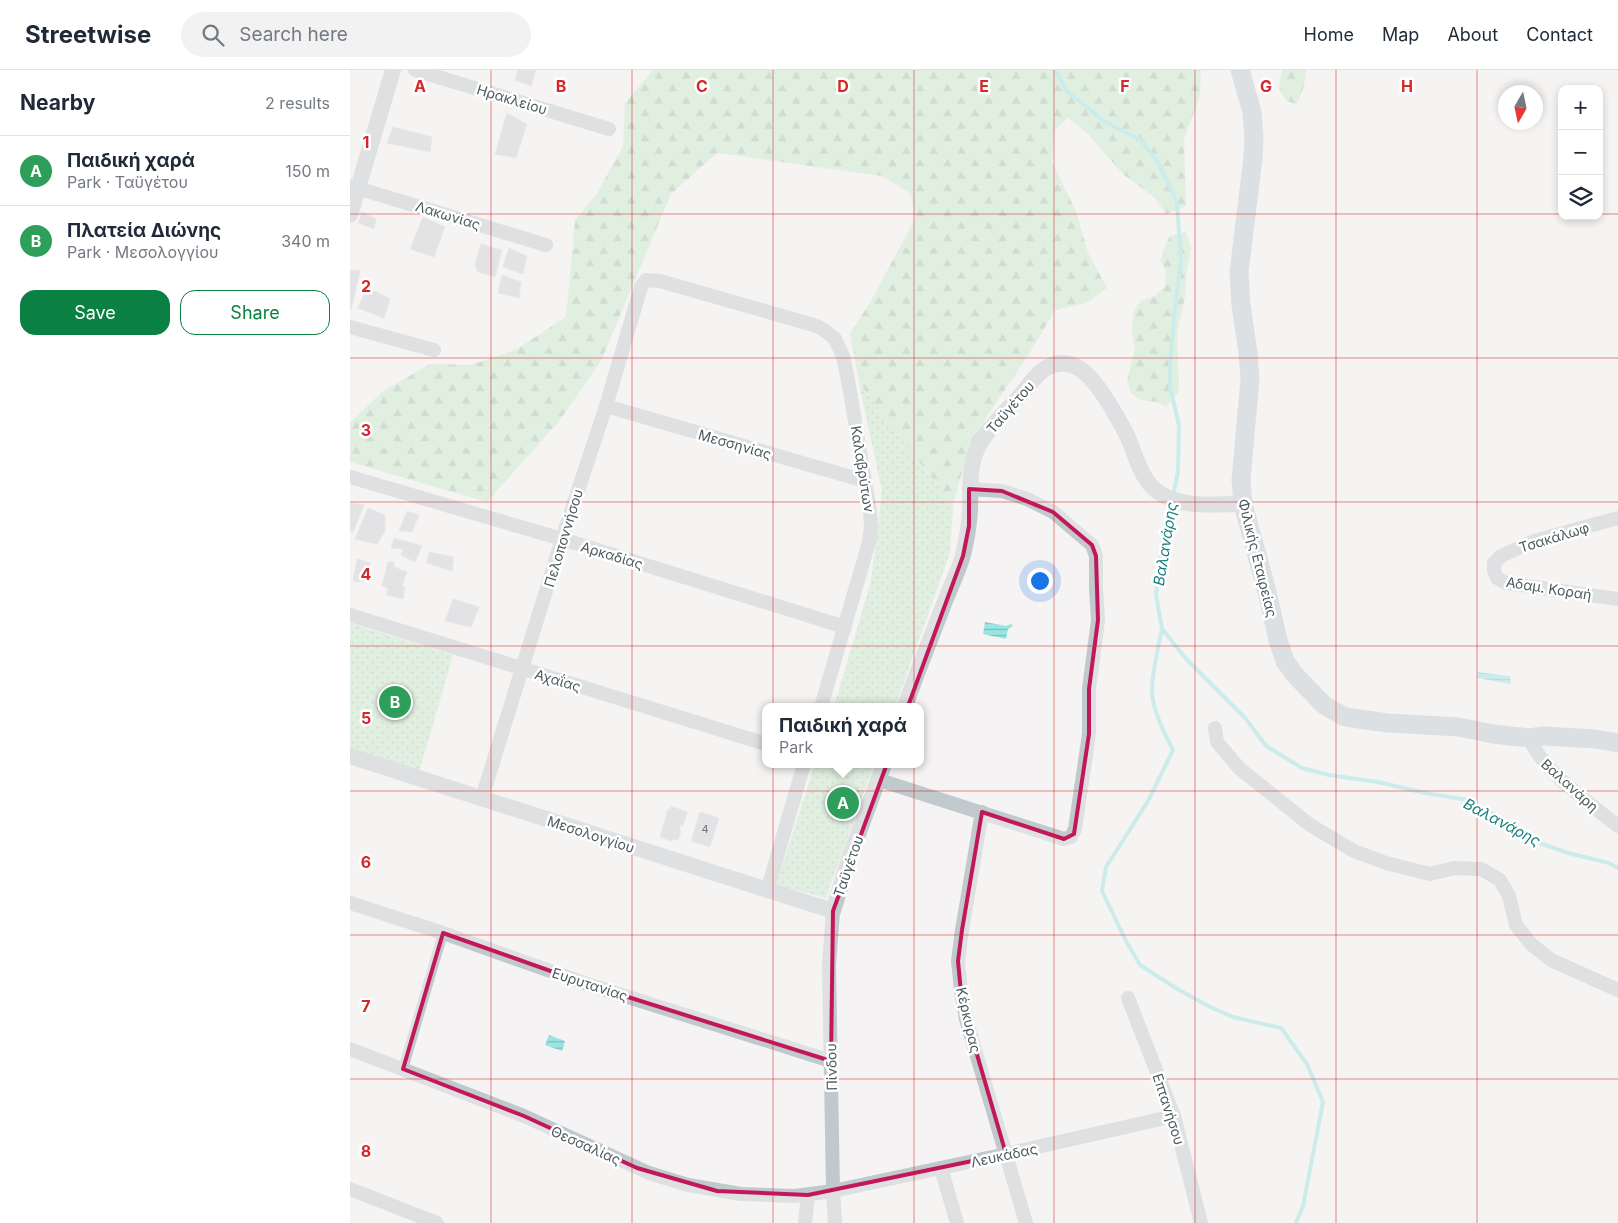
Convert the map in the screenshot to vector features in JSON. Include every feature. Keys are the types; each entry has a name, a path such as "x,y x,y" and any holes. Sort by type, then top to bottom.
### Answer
{"main road":[{"name":"Φιλικής Εταιρείας","path":"1240,70 1252,112 1254,136 1239,272 1240,305 1248,353 1250,380 1242,480 1243,504 1285,661 1294,674 1324,705 1344,716 1360,720 1459,727 1493,734 1529,738 1543,736 1595,739 1618,743"}],"street":[{"path":"350,215 354,187 393,70"},
{"name":"Ηρακλείου","path":"414,70 609,129"},
{"name":"Λακωνίας","path":"354,187 546,245"},
{"name":"Καλαβρύτων","path":"646,280 660,281 817,326 834,339 842,356 848,380 871,526 869,542 822,703"},
{"name":"Πελοποννήσου","path":"482,798 562,539 606,406 641,286 646,280"},
{"path":"350,327 434,350"},
{"name":"Ταϋγέτου","path":"907,703 963,556 969,526 969,489 974,458 986,433 1033,380 1047,368 1061,363 1075,366 1086,373 1097,384 1121,424 1143,475 1153,487 1166,496 1184,502 1243,504"},
{"name":"Μεσσηνίας","path":"606,406 865,482"},
{"name":"Αρκαδίας","path":"350,477 562,539 845,627"},
{"path":"881,772 982,812 1064,839 1074,834 1080,807 1089,734 1089,689 1098,620 1096,556 1092,545 1053,512 1027,499 1002,491 969,489"},
{"name":"Τσακάλωφ","path":"1494,563 1501,556 1534,541 1618,518"},
{"name":"Αδαμ. Κοραή","path":"1494,563 1494,571 1497,578 1506,582 1618,599"},
{"name":"Αχαΐας","path":"350,615 762,743"},
{"path":"1216,728 1217,742 1239,768 1310,825 1354,851 1386,863 1430,874 1454,868 1482,869 1500,880 1509,896 1516,924 1531,944 1551,960 1618,990"},
{"name":"Βαλανάρη","path":"1529,738 1548,768 1618,826"},
{"name":"Μεσολογγίου","path":"350,756 416,779 482,798 833,911"},
{"path":"766,891 803,768"},
{"name":"Ταϋγέτου","path":"833,911 849,859 881,772"},
{"name":"Κέρκυρας","path":"982,812 962,930 958,973 966,1019 1026,1223"},
{"name":"Ευρυτανίας","path":"350,903 442,932 590,985 830,1061"},
{"name":"Πίνδου","path":"833,911 829,965 835,1223"},
{"path":"403,1069 442,932"},
{"name":"Επτανήσου","path":"1128,998 1174,1116 1201,1223"},
{"name":"Θεσσαλίας","path":"350,1049 524,1116 637,1168 664,1178 703,1188 741,1194 780,1196 808,1195 833,1191"},
{"name":"Λευκάδας","path":"833,1191 1174,1116"},
{"path":"940,1168 957,1223"},
{"path":"350,1189 437,1223"},
{"path":"805,1223 808,1195"}],"highlighted area":[{"path":"969,489 1002,491 1053,512 1092,545 1096,556 1098,620 1089,689 1089,734 1074,834 1064,839 982,812 962,930 958,961 962,1003 1006,1154 808,1195 717,1191 637,1168 524,1116 403,1069 443,933 590,985 831,1061 833,911 963,556 969,526"}],"green space":[{"path":"653,70 1201,70 1200,96 1184,139 1186,206 1166,214 1155,198 1123,174 1088,134 1068,118 1055,130 1052,162 1076,211 1088,253 1107,288 1087,303 1055,310 1029,354 987,416 965,461 953,506 859,383 850,334 872,299 915,219 911,194 882,176 717,153 671,194 601,361 560,420 487,502 350,462 350,423 382,392 430,364 471,365 517,349 566,317 575,220 596,195 623,146 625,103"},
{"path":"1282,70 1306,70 1304,87 1297,104 1286,101 1279,88"},
{"path":"1186,232 1191,249 1186,274 1185,297 1177,332 1179,392 1166,407 1157,402 1141,400 1131,393 1127,381 1135,348 1132,332 1133,314 1140,301 1155,296 1165,286 1166,271 1161,261 1163,251 1170,236"},
{"path":"859,383 953,506 950,553 896,703 835,703 871,581 882,491"},
{"path":"350,623 453,655 419,773 350,749"},
{"path":"814,768 873,768 826,898 776,885"}],"water":[{"path":"985,622 1006,626 1011,624 1013,626 1008,629 1006,639 983,634"},
{"path":"1478,672 1510,676 1511,684 1477,678"},
{"path":"549,1035 565,1041 562,1051 545,1045"}],"building":[{"path":"518,70 536,70 531,86 515,80"},
{"path":"507,113 527,124 516,158 495,154"},
{"path":"393,127 432,137 430,152 387,143"},
{"path":"362,212 376,219 374,229 358,223"},
{"path":"423,217 445,227 434,257 410,249"},
{"path":"481,244 502,250 495,277 478,272 475,265"},
{"path":"509,248 527,256 523,274 503,267"},
{"path":"350,270 360,271 351,310 350,310"},
{"path":"502,275 521,282 519,298 498,293"},
{"path":"367,287 390,299 384,318 358,308"},
{"path":"350,503 364,505 353,532 350,531"},
{"path":"368,508 385,515 385,531 377,544 355,539"},
{"path":"407,511 419,515 412,532 399,531"},
{"path":"394,538 422,546 415,562 401,555 403,549 391,548"},
{"path":"429,552 454,557 452,571 427,563"},
{"path":"357,559 371,563 366,582 353,581"},
{"path":"388,562 394,562 394,567 407,572 402,586 405,588 403,599 387,595 388,588 382,586"},
{"path":"453,599 479,607 471,627 445,621"},
{"path":"671,806 687,812 683,826 681,825 679,830 681,831 678,840 672,839 671,841 660,837 668,809 670,810"},
{"path":"700,812 719,818 710,847 691,841"}],"waterway":[{"name":"Βαλανάρης","path":"1055,70 1067,91 1105,122 1141,140 1159,164 1177,202 1181,262 1174,316 1170,387 1179,425 1178,471 1173,496"},
{"name":"Βαλανάρης","path":"1171,502 1164,531 1156,595 1162,629 1188,661 1246,719 1266,746 1302,768 1329,775 1378,782 1425,793 1468,800 1540,843 1568,853 1609,863 1618,868"},
{"path":"1162,629 1153,675 1152,691 1159,721 1173,750 1148,801 1106,867 1102,891 1140,965 1212,1008 1233,1017 1281,1028 1307,1064 1323,1102 1303,1206 1296,1223"}],"place":[{"name":"Πλατεία Διώνης","path":"395,702"},
{"name":"Παιδική χαρά","path":"843,803"}]}
